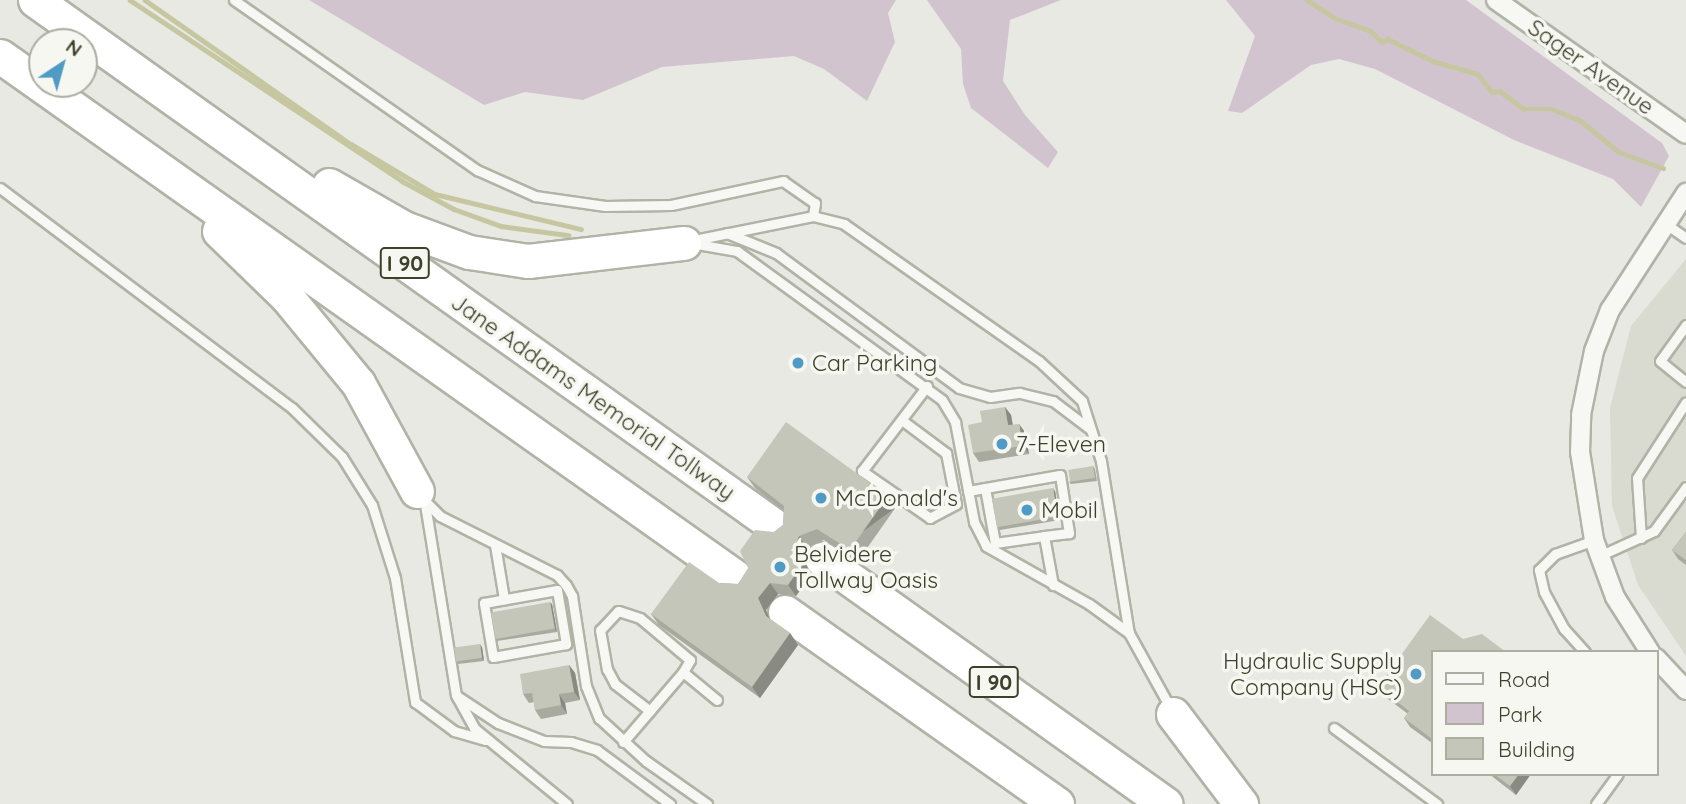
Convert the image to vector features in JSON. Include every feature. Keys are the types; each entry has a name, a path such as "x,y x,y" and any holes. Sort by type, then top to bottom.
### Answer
{"highway":[{"path":"43,6 337,190 430,238 469,252 528,261 684,243"},
{"name":"Jane Addams Memorial Tollway","path":"43,6 775,526"},
{"path":"0,56 28,77"},
{"path":"55,98 207,220 287,297 358,383 421,498"},
{"path":"58,98 737,578"},
{"name":"I 90","path":"822,559 1166,804"},
{"name":"I 90","path":"785,611 1057,804"},
{"path":"1173,714 1241,804"}],"street":[{"name":"Sager Avenue","path":"1496,0 1686,134"},
{"path":"1649,650 1615,597 1596,548 1580,452 1581,415 1594,351 1610,310 1664,223 1686,193"},
{"path":"1658,660 1686,690"}],"lane":[{"path":"234,0 477,170 535,196 605,206 671,205 783,181 815,203 813,216"},
{"path":"0,188 292,408 342,457 372,505 395,578 415,702 454,731 486,740"},
{"path":"684,243 813,216 844,224 1039,361 1082,401 1101,461 1118,586 1129,634 1173,714"},
{"path":"1664,223 1686,238"},
{"path":"726,233 751,239 776,253 959,388 990,397 1020,393 1054,401 1091,430"},
{"path":"684,243 712,243 737,251 928,386 956,422 974,522 986,546 1129,634"},
{"path":"1686,325 1660,361 1686,382"},
{"path":"903,421 946,453 956,504 930,518 862,471 884,448 903,421 928,386"},
{"path":"1641,538 1637,478 1686,402"},
{"path":"968,491 985,488 1060,475 1069,533 995,543 985,488"},
{"path":"1583,650 1564,629 1544,592 1539,570 1555,554 1641,538 1654,531 1686,487"},
{"path":"421,498 495,545 557,575 566,584 593,708 606,727 707,804"},
{"path":"421,498 456,695 474,728 486,740 567,804"},
{"path":"1044,536 1053,585"},
{"path":"495,545 504,599"},
{"path":"566,644 556,590 484,603 493,657 580,642"},
{"path":"623,741 650,710 683,672 688,665 688,654 640,618 618,611 606,619 600,636 610,677 650,710"},
{"path":"683,672 718,700"},
{"path":"456,695 498,723 544,741 571,742 597,750 670,804"},
{"path":"1334,728 1437,804"},
{"path":"1596,804 1617,776"}],"shaded area":[{"path":"1686,259 1686,656 1638,585 1612,506 1610,408 1631,326"}],"green space":[{"path":"309,0 896,0 888,13 895,42 867,101 824,69 794,56 662,67 583,100 525,92 484,105"},
{"path":"927,0 1061,0 1010,20 1003,81 1025,115 1058,152 1048,168 971,108 963,84 961,49"},
{"path":"1226,0 1466,0 1662,143 1669,156 1641,207 1613,179 1514,140 1375,69 1339,59 1311,65 1242,113 1228,111 1255,36"}],"building":[{"name":"7-Eleven","path":"1005,407 1008,425 1019,424 1023,446 973,453 968,425 982,422 980,411"},
{"name":"Belvidere Tollway Oasis","path":"786,422 888,496 850,550 817,529 799,536 795,547 803,564 788,585 770,583 758,598 766,616 790,633 752,687 651,614 689,562 719,583 738,584 748,568 740,551 755,530 774,532 783,525 784,506 747,477"},
{"name":"Mobil","path":"1093,466 1095,478 1070,482 1068,470"},
{"name":"Mobil","path":"1053,488 1058,517 997,527 992,499"},
{"path":"1686,532 1686,560 1672,550"},
{"path":"550,602 555,629 496,639 491,612"},
{"name":"Hydraulic Supply Company (HSC)","path":"1430,615 1463,639 1482,634 1503,650 1430,650 1430,738 1404,718 1409,711 1378,687"},
{"path":"480,644 482,658 456,661 454,648"},
{"path":"569,665 574,692 559,694 561,705 535,710 532,693 523,694 520,674"},
{"path":"1497,776 1518,776 1510,786"}],"waterway":[{"path":"130,0 402,181 454,209 501,226 568,235"},
{"path":"145,0 351,144 435,194 581,229"},
{"path":"1307,0 1335,18 1371,31 1382,42 1388,39 1433,61 1478,74 1492,92 1500,91 1524,109 1552,109 1581,121 1619,152 1663,168"}],"place":[{"name":"Car Parking","path":"798,363"},
{"name":"7-Eleven","path":"1002,444"},
{"name":"McDonald's","path":"821,498"},
{"name":"Mobil","path":"1027,510"},
{"name":"Belvidere Tollway Oasis","path":"780,567"},
{"name":"Hydraulic Supply Company (HSC)","path":"1416,674"}]}
